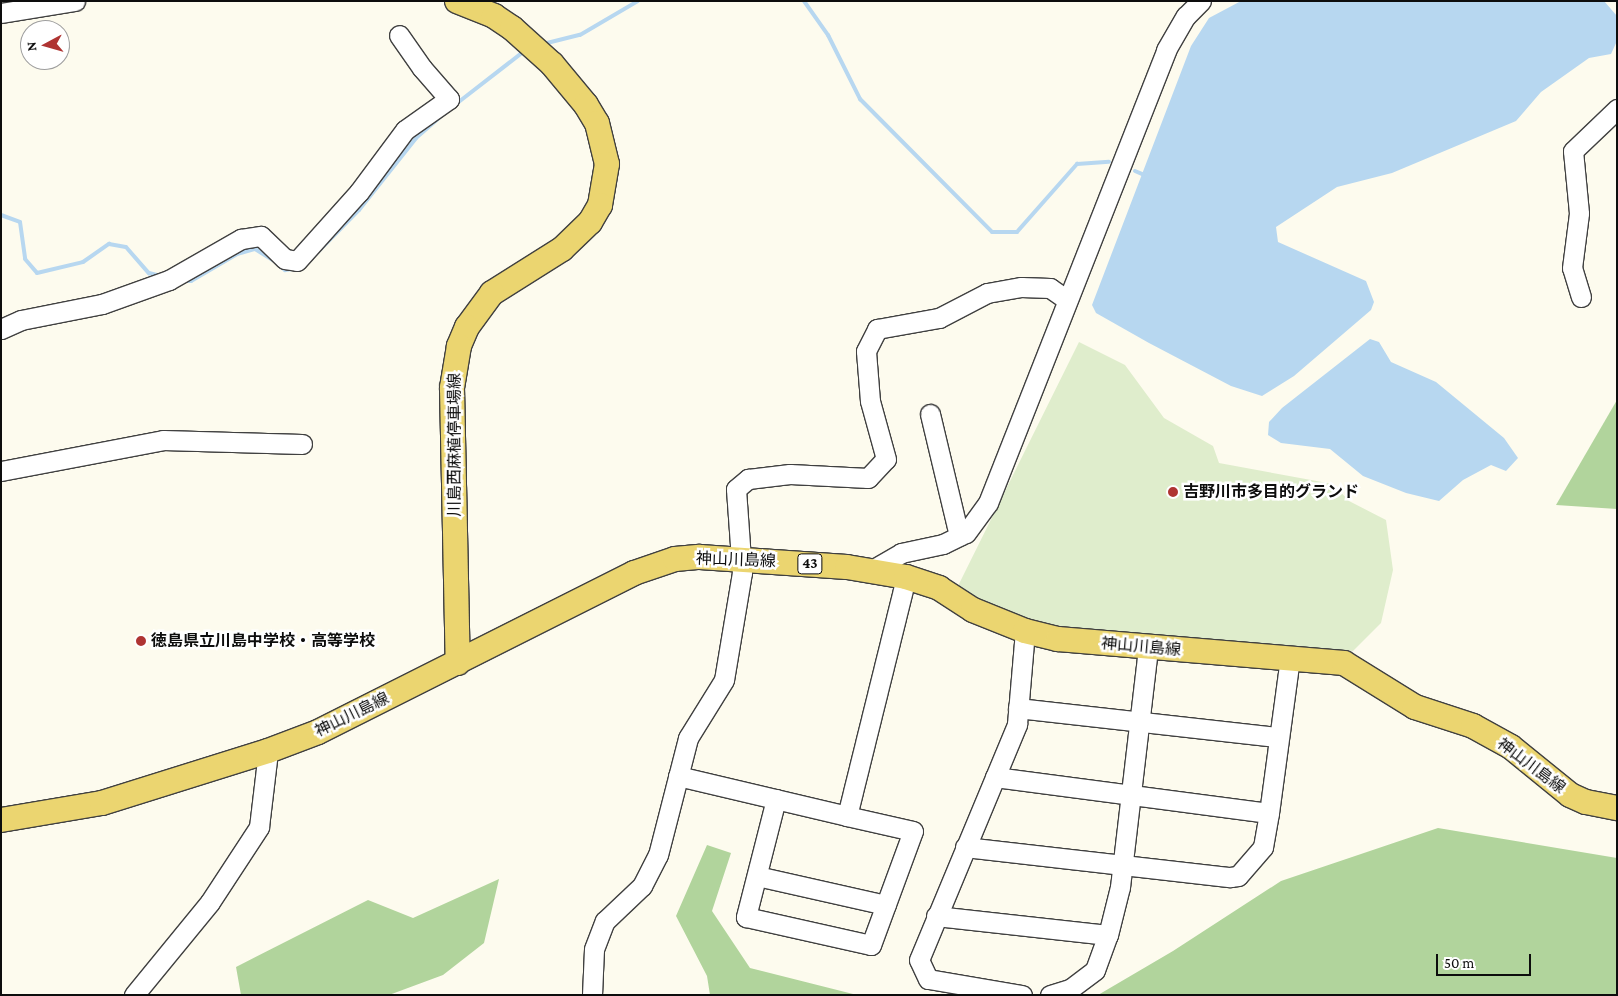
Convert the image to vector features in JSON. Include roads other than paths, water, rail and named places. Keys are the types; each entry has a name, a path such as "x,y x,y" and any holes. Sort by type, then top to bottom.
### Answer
{"main road":[{"name":"川島西麻植停車場線","path":"457,1 494,16 512,28 552,64 597,123 608,164 600,205 590,222 562,249 492,293 471,321 459,346 452,388 458,663"},
{"name":"神山川島線","path":"1,820 102,803 268,751 318,732 634,573 675,559 743,558 872,570 906,577 938,588 973,610 1025,631 1058,639 1344,663 1415,707 1473,726 1510,747 1570,795 1586,802 1617,808"}],"street":[{"path":"1,13 75,1"},
{"path":"872,570 901,553 943,544 966,533 988,502 1166,50 1186,16 1201,1"},
{"path":"1,330 21,320 102,304 173,278 241,240 261,236 285,259 297,261 359,192 405,130 449,99 422,68 399,35"},
{"path":"1581,297 1572,268 1579,213 1573,151 1617,109"},
{"path":"592,995 594,949 605,921 642,886 658,855 688,738 724,680 743,558 736,489 748,479 790,474 868,478 886,459 870,401 866,351 877,329 939,318 987,293 1021,287 1050,288 1067,300"},
{"path":"930,414 959,536"},
{"path":"1,471 163,440 302,444"},
{"path":"847,816 906,577"},
{"path":"1022,995 928,979 919,960 1017,724 1025,631"},
{"path":"1050,995 1070,989 1095,970 1108,935 1122,865 1148,648"},
{"path":"965,847 1230,877 1238,876 1263,847 1290,657"},
{"path":"1018,708 1278,737"},
{"path":"134,995 210,902 260,826 268,751"},
{"path":"678,776 913,831 871,945 746,917 776,799"},
{"path":"995,777 1269,813"},
{"path":"757,876 886,906"},
{"path":"936,916 1108,935"}],"water":[{"path":"1241,1 1604,1 1617,16 1617,41 1611,54 1589,58 1541,92 1516,121 1392,173 1337,187 1276,227 1278,242 1366,281 1374,302 1371,310 1294,376 1262,396 1231,386 1149,343 1096,313 1092,305 1191,46 1209,18"},
{"path":"1370,339 1379,342 1391,362 1436,382 1504,438 1518,458 1506,471 1491,465 1463,480 1439,501 1406,493 1363,476 1330,449 1281,443 1268,435 1269,422 1282,408"}],"waterway":[{"path":"543,44 580,35 638,1"},
{"path":"804,1 828,35 860,99 992,232 1017,232 1077,164 1109,162"},
{"path":"456,104 523,52"},
{"path":"308,262 359,210 416,138 445,113"},
{"path":"1135,171 1142,174"},
{"path":"1,215 20,222 25,259 37,273 83,262 109,244 126,247 149,273 161,276"},
{"path":"182,281 191,281 237,254 255,249 274,261"},
{"path":"279,265 285,270 293,269"}],"place":[{"name":"吉野川市多目的グランド","path":"1173,492"},
{"name":"徳島県立川島中学校・高等学校","path":"141,641"}]}
